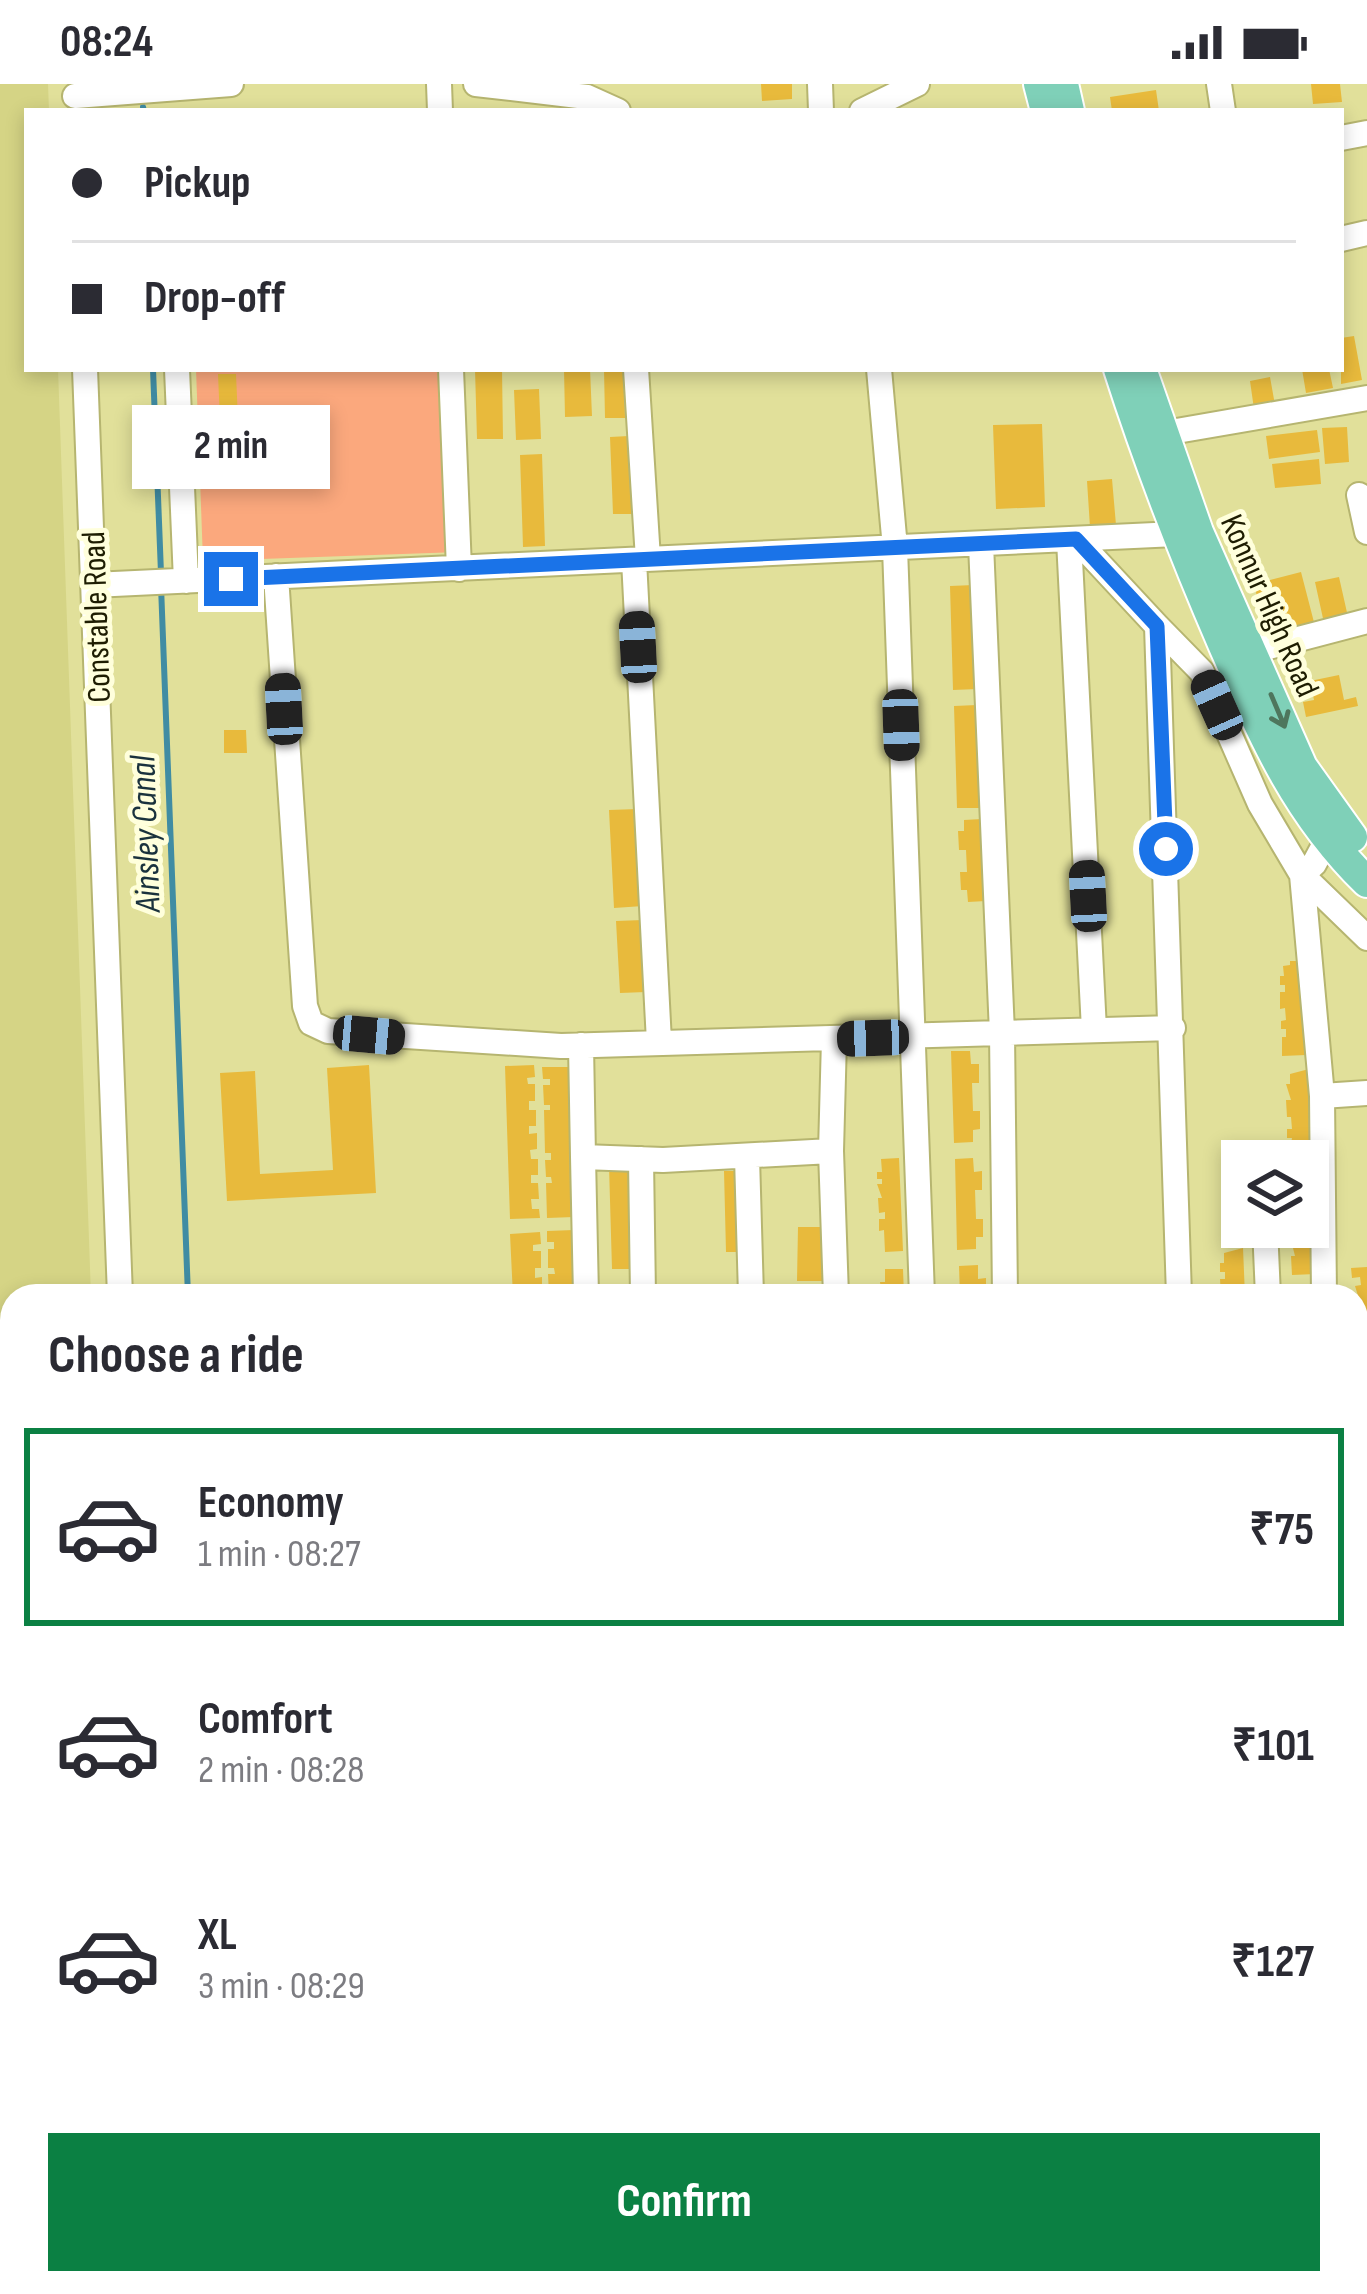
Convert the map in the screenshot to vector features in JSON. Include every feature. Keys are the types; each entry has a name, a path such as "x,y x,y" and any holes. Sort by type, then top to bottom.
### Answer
{"main road":[{"path":"1120,372 1176,534 1264,741 1300,804 1367,882"},
{"name":"Konnur High Road","path":"1142,372 1198,532 1302,767 1367,854"}],"street":[{"path":"75,97 166,95 231,84"},
{"path":"476,84 587,90 614,108"},
{"path":"868,108 917,84"},
{"name":"Constable Road","path":"85,372 120,1284"},
{"path":"169,581 177,372"},
{"path":"451,372 459,569"},
{"path":"637,372 659,1042"},
{"path":"879,372 895,548 922,1284"},
{"path":"1165,433 1367,398"},
{"path":"1359,495 1367,532"},
{"path":"93,585 1176,534"},
{"path":"1073,540 1202,672 1260,804 1302,875 1367,938"},
{"path":"1073,540 1094,1030"},
{"path":"981,544 1002,1034 1005,1284"},
{"path":"276,576 305,1006 311,1023 328,1031 411,1039 581,1045 1173,1028"},
{"path":"1253,651 1367,621"},
{"path":"1157,626 1179,1284"},
{"path":"1302,875 1328,838"},
{"path":"1302,875 1322,1096 1324,1284"},
{"path":"834,1039 831,1151 836,1284"},
{"path":"581,1045 586,1284"},
{"path":"1322,1096 1367,1093"},
{"path":"583,1157 746,1157 831,1151"},
{"path":"746,1157 751,1284"},
{"path":"641,1159 643,1284"},
{"path":"1266,1248 1267,1284"}],"shaded area":[{"path":"0,84 48,84 49,108 24,108 24,372 58,372 91,1284 0,1284"},
{"path":"196,372 452,372 459,552 203,561"}],"building":[{"path":"761,84 792,84 792,99 762,101"},
{"path":"1311,84 1340,84 1342,102 1313,104"},
{"path":"1156,90 1159,108 1112,108 1110,97"},
{"path":"1354,336 1362,380 1341,384 1344,372 1344,338"},
{"path":"475,372 502,372 503,439 477,439"},
{"path":"564,372 590,372 592,416 565,417"},
{"path":"604,372 624,372 625,418 605,418"},
{"path":"1302,372 1330,372 1333,388 1306,393"},
{"path":"218,374 236,374 240,466 222,467"},
{"path":"1270,377 1275,405 1254,409 1250,381"},
{"path":"539,389 541,439 516,440 514,390"},
{"path":"1042,424 1045,507 996,509 993,425"},
{"path":"1347,427 1349,462 1325,464 1322,428"},
{"path":"1317,430 1320,452 1269,459 1266,436"},
{"path":"629,436 632,514 613,514 610,437"},
{"path":"542,454 545,546 523,547 520,455"},
{"path":"1319,459 1321,484 1275,488 1272,464"},
{"path":"1112,479 1116,525 1090,527 1087,481"},
{"path":"1301,572 1316,630 1268,642 1254,584"},
{"path":"1339,577 1348,617 1324,623 1315,582"},
{"path":"974,585 978,689 953,690 950,586"},
{"path":"1339,675 1344,700 1356,697 1358,706 1306,717 1303,702 1314,700 1310,681"},
{"path":"977,705 981,808 957,808 954,706"},
{"path":"224,730 246,730 247,753 224,753"},
{"path":"638,809 643,906 614,908 609,810"},
{"path":"982,819 986,901 968,902 967,890 961,890 960,872 967,872 966,850 959,850 958,831 964,831 964,820"},
{"path":"643,920 646,992 620,993 616,921"},
{"path":"1290,961 1303,961 1306,1055 1282,1056 1286,1029 1281,1029 1281,1021 1286,1020 1285,1008 1280,1009 1285,985 1280,985 1280,976"},
{"path":"951,1051 970,1051 971,1064 979,1064 979,1083 972,1083 973,1111 980,1111 980,1129 973,1130 973,1142 954,1143"},
{"path":"369,1065 376,1193 227,1201 220,1073 255,1071 260,1174 333,1170 327,1068"},
{"path":"534,1065 535,1077 527,1078 528,1084 535,1084 535,1101 529,1101 529,1110 536,1110 536,1126 529,1126 529,1134 537,1133 537,1149 530,1150 531,1159 538,1159 538,1175 531,1175 531,1183 538,1183 539,1199 531,1199 540,1218 510,1219 505,1066"},
{"path":"542,1067 570,1067 574,1217 547,1218 546,1183 552,1183 546,1177 545,1160 551,1160 551,1153 545,1153 544,1110 550,1110 550,1105 544,1105 543,1085 550,1085 550,1079 543,1079"},
{"path":"1309,1069 1311,1140 1287,1138 1287,1129 1292,1129 1286,1100 1291,1100 1286,1084 1290,1084 1290,1074"},
{"path":"899,1158 903,1251 885,1252 879,1219 885,1219 885,1212 879,1213 878,1198 882,1198 877,1184 882,1179 877,1179 877,1172 882,1172 881,1159"},
{"path":"973,1158 974,1172 982,1171 982,1190 975,1190 976,1219 983,1219 983,1237 976,1237 976,1249 957,1250 955,1159"},
{"path":"609,1166 632,1166 636,1269 612,1269"},
{"path":"724,1171 741,1171 743,1252 726,1252"},
{"path":"798,1227 823,1227 822,1281 797,1281"},
{"path":"574,1230 576,1284 548,1284 548,1274 555,1274 554,1268 548,1268 548,1249 554,1249 554,1242 547,1242 547,1231"},
{"path":"540,1232 541,1244 533,1245 533,1251 541,1251 541,1268 535,1268 535,1278 542,1277 542,1284 512,1284 510,1234"},
{"path":"1243,1248 1244,1284 1220,1284 1225,1272 1220,1272 1220,1263 1224,1263 1224,1253"},
{"path":"1293,1248 1315,1248 1316,1274 1292,1275 1291,1256 1295,1256"},
{"path":"978,1265 978,1279 986,1278 986,1284 960,1284 959,1266"},
{"path":"1367,1267 1367,1284 1361,1284 1360,1277 1352,1278 1351,1268"},
{"path":"885,1269 903,1269 904,1284 880,1284 885,1282"}],"waterway":[{"name":"Ainsley Canal","path":"153,372 161,573"},
{"name":"Ainsley Canal","path":"161,586 188,1284"}],"route":[{"path":"231,579 1076,539 1157,626 1166,849"}]}
